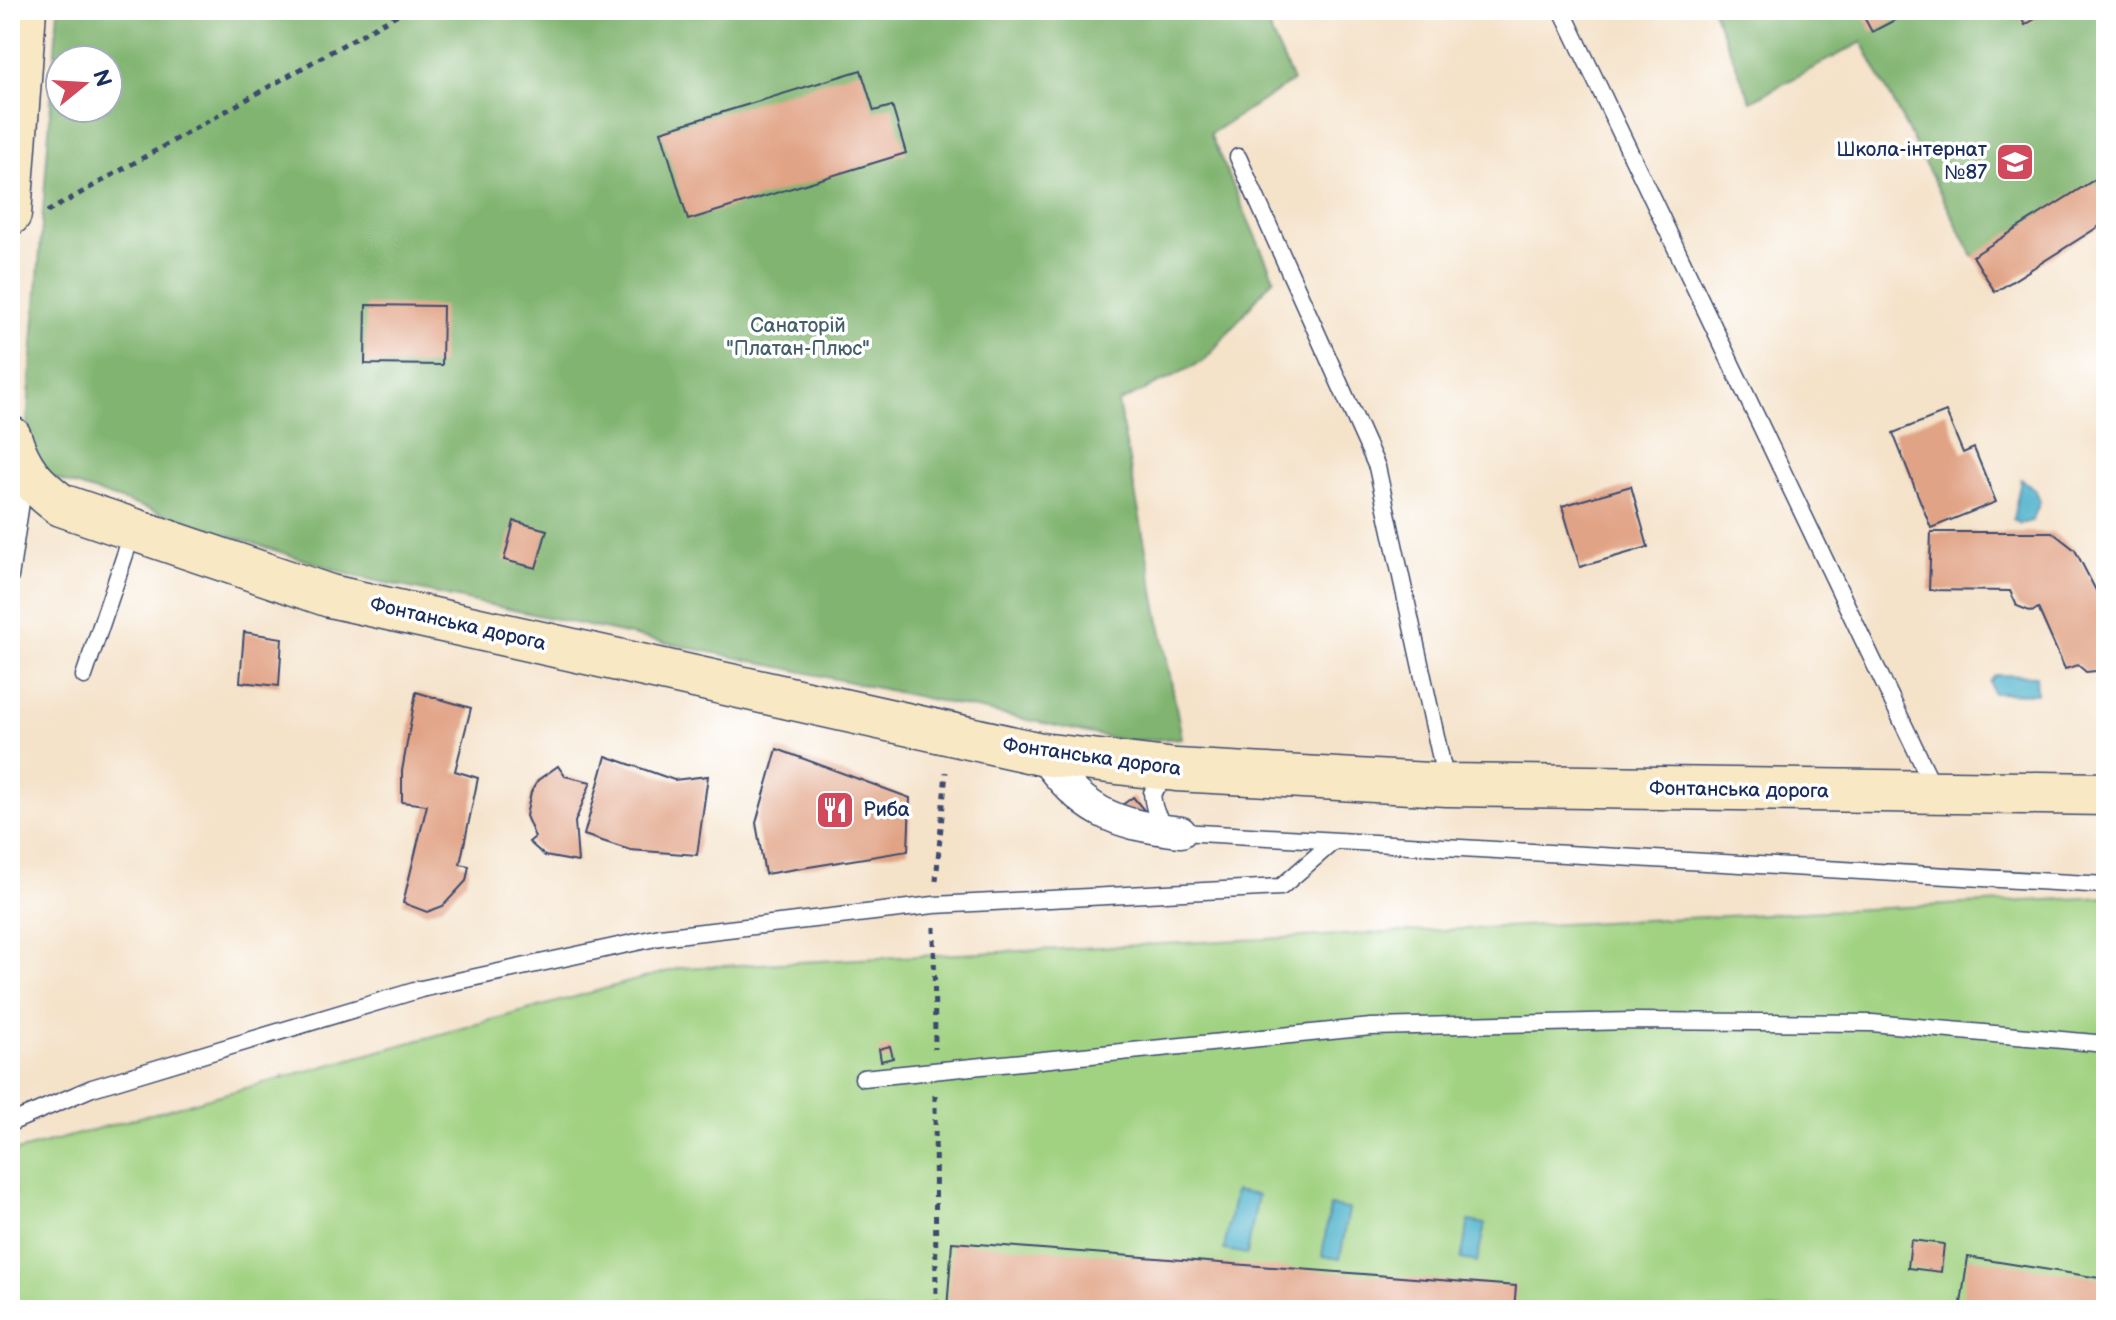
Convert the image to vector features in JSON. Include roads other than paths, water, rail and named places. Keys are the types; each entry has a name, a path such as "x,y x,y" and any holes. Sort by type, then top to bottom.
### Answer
{"main road":[{"path":"23,216 25,10"},
{"name":"Фонтанська дорога","path":"10,437 19,464 36,487 41,500 330,596 1041,754 1176,770 1447,785 2106,794"}],"street":[{"path":"1041,754 1057,775 1100,814 1139,827 1181,832"}],"lane":[{"path":"1562,10 1937,793"},
{"path":"1238,157 1377,467 1447,785"},
{"path":"10,577 41,500"},
{"path":"84,676 133,531"},
{"path":"1176,770 1160,780 1152,793 1153,810 1160,823 1181,832 2106,885"},
{"path":"10,1123 92,1088 421,989 660,937 934,905 1281,887 1334,841"},
{"path":"863,1078 1371,1027 1632,1021 1872,1023 2106,1044"}],"water":[{"path":"2021,479 2035,489 2040,502 2032,521 2020,524 2013,519"},
{"path":"1995,675 2036,676 2037,694 1993,693 1990,682"},
{"path":"1235,1191 1258,1195 1247,1254 1224,1250"},
{"path":"1330,1206 1349,1209 1340,1259 1322,1256"},
{"path":"1469,1221 1485,1224 1477,1262 1461,1259"}],"place":[{"name":"Школа-інтернат №87","path":"2015,162"},
{"name":"Риба","path":"835,810"}],"park label":[{"name":"Санаторій \"Платан-Плюс\"","path":"798,338"}]}
